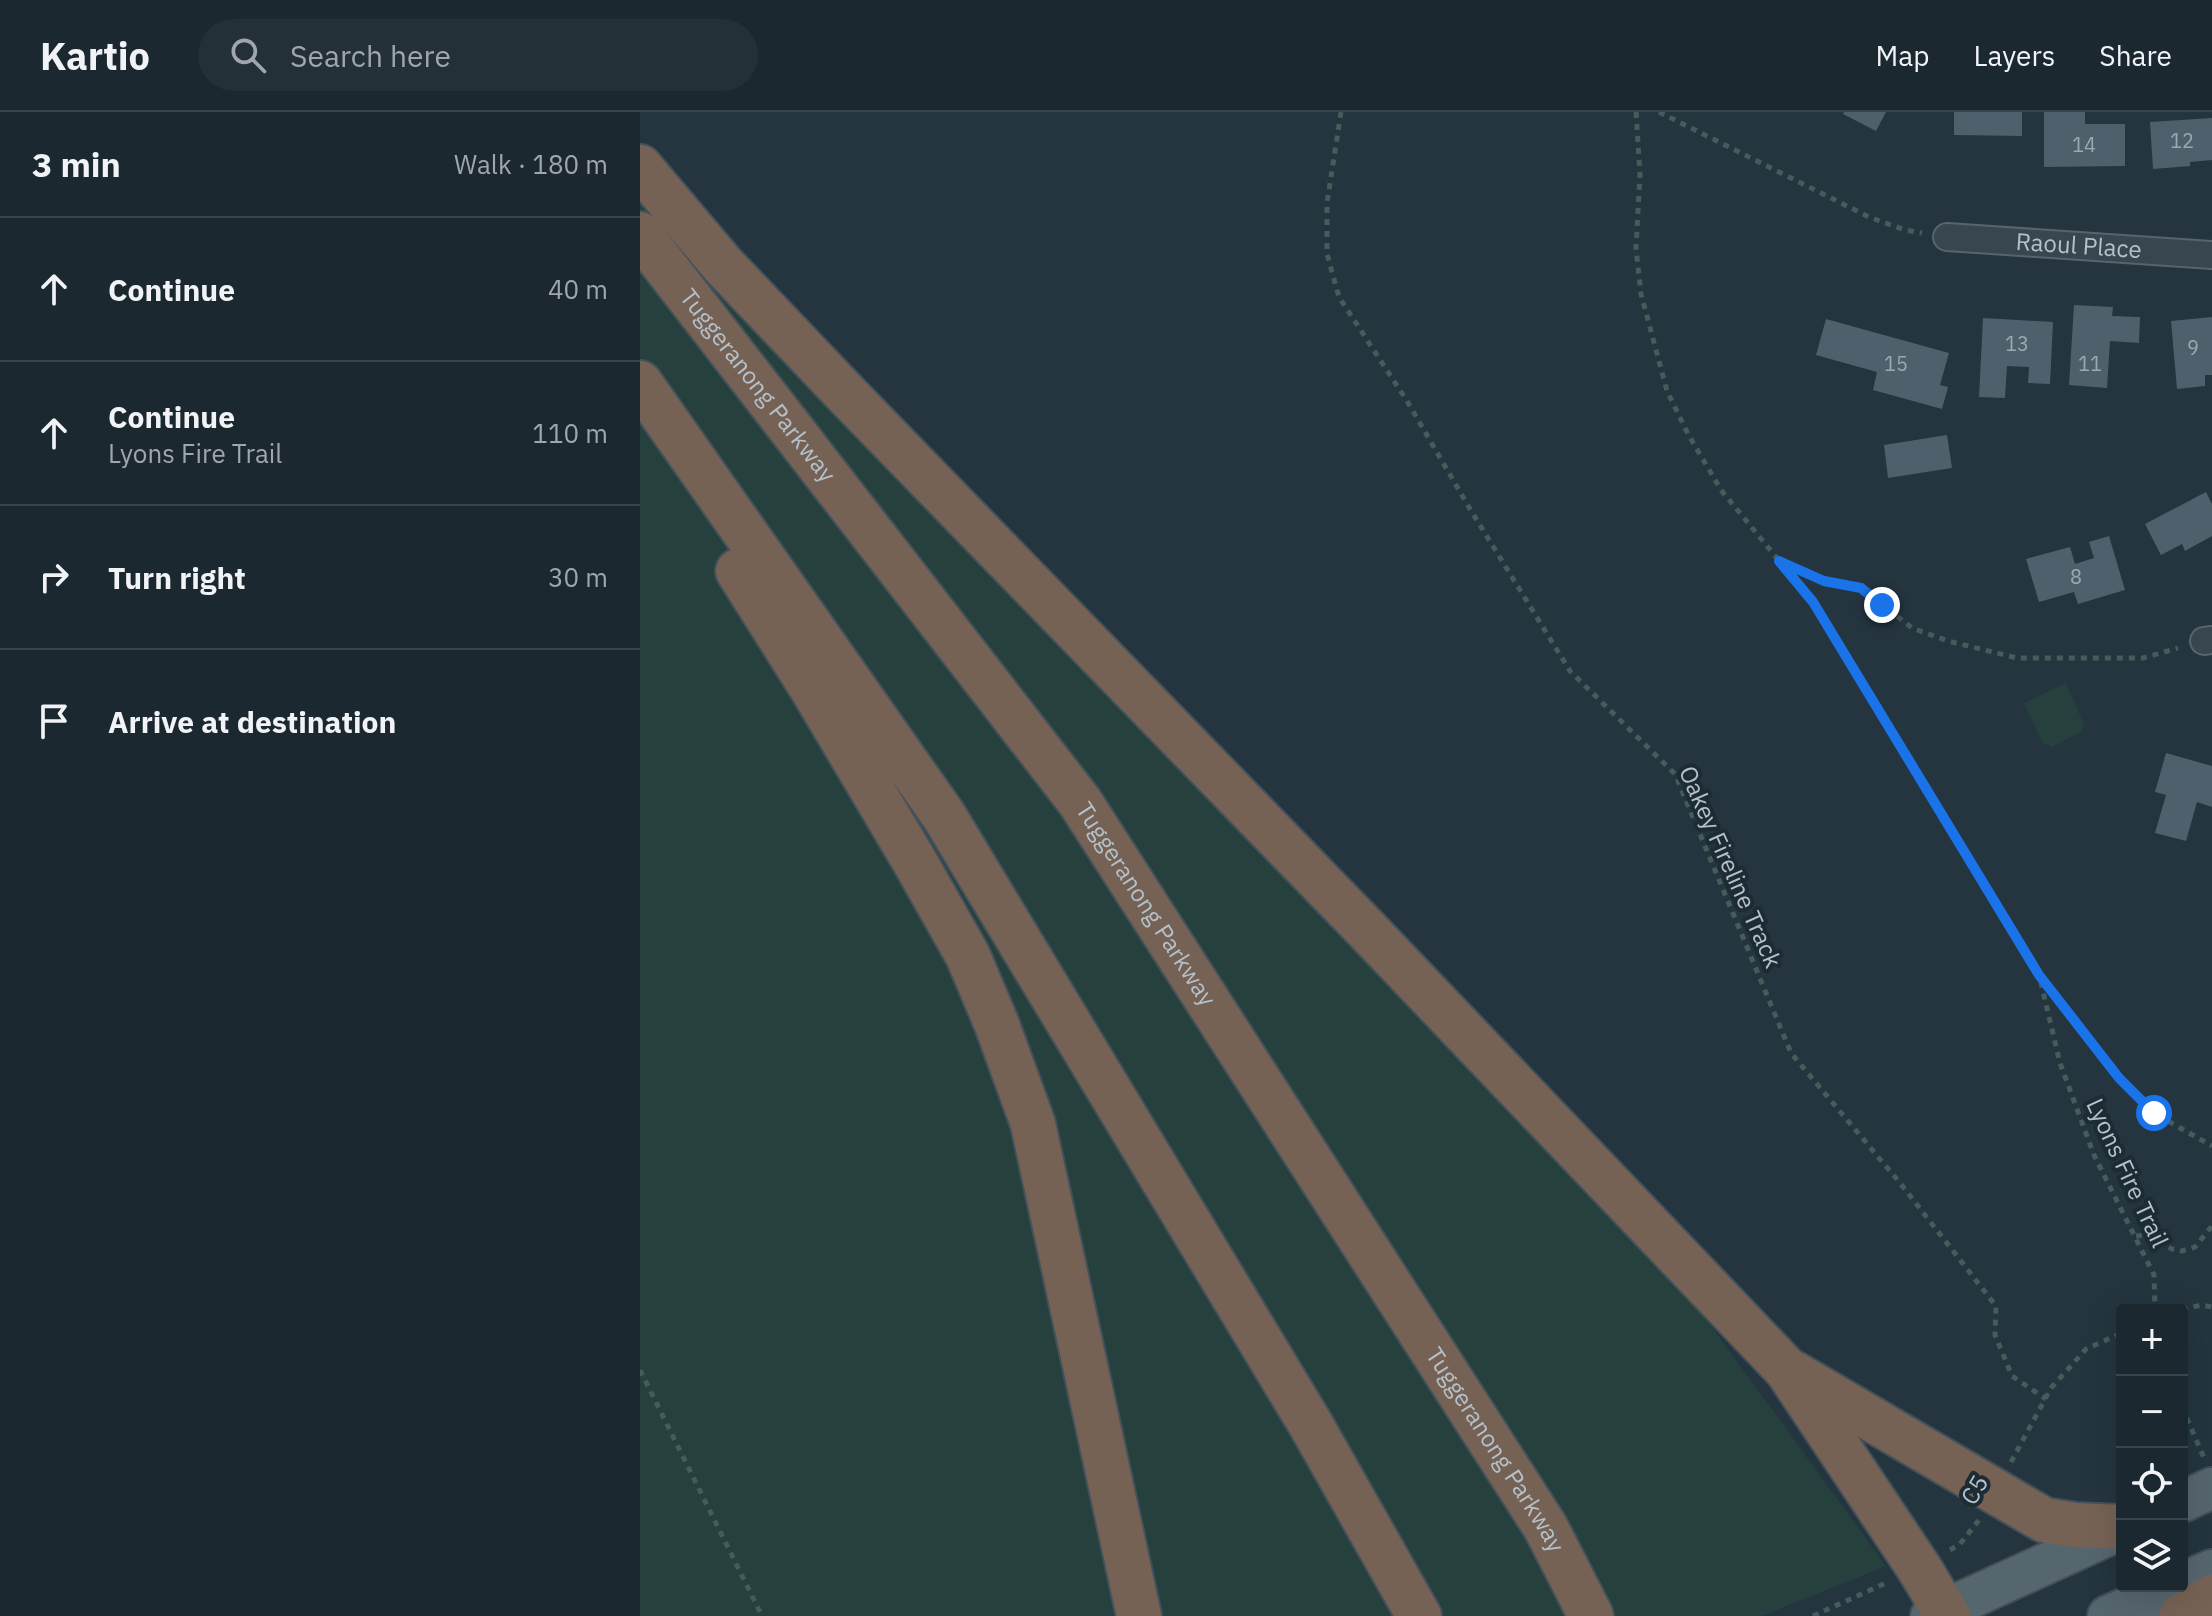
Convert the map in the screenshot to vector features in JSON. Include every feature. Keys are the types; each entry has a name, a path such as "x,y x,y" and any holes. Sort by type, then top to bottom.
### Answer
{"highway":[{"path":"640,167 722,264 837,385 1367,930 1787,1370 1919,1568 1941,1614"},
{"name":"Tuggeranong Parkway","path":"640,234 1080,802 1546,1528 1591,1616"},
{"path":"640,383 944,816 1311,1425 1419,1616"},
{"path":"640,417 813,690 915,862 980,983 1033,1124 1139,1616"},
{"path":"1787,1370 2044,1520 2116,1528"},
{"path":"2181,1616 2212,1597"}],"main road":[{"path":"2188,1495 2208,1473"},
{"path":"1941,1614 2116,1531"},
{"path":"2188,1580 2212,1570"},
{"path":"2108,1616 2162,1592"}],"street":[{"name":"Raoul Place","path":"1947,237 2212,255"}],"path":[{"name":"Oakey Fireline Track","path":"1341,112 1327,203 1327,254 1339,297 1407,401 1570,671 1675,774 1791,1053 1900,1183 1996,1306 1995,1335 2012,1376 2046,1399"},
{"name":"Lyons Fire Trail","path":"1636,112 1640,174 1636,248 1641,294 1663,378 1688,434 1721,490 1813,602 2039,975 2060,1063 2094,1155 2154,1275 2155,1304"},
{"path":"1659,112 1869,217 1905,230 1947,237"},
{"path":"1779,561 1824,581 1861,588 1912,628 1948,641 2017,658 2143,658 2208,640"},
{"path":"2039,975 2119,1078 2154,1113 2212,1146"},
{"path":"2135,1236 2148,1235 2172,1249 2182,1251 2195,1247 2212,1226"},
{"path":"2188,1308 2201,1305 2212,1307"},
{"name":"C5","path":"1813,1616 1919,1568 1960,1544 1996,1490 2051,1388 2086,1349 2116,1336"},
{"path":"640,1370 762,1616"},
{"path":"2188,1422 2208,1473"}],"green space":[{"path":"640,181 1625,1208 1886,1566 1761,1616 640,1616"},
{"path":"2066,683 2084,725 2081,732 2052,747 2042,742 2024,703"}],"building":[{"path":"1844,112 1886,112 1876,131"},
{"path":"1954,112 2022,112 2022,136 1954,135"},
{"path":"2044,112 2085,112 2085,124 2125,124 2125,166 2044,167"},
{"path":"2212,118 2212,160 2190,162 2190,166 2153,169 2150,122"},
{"path":"2074,305 2113,307 2112,316 2140,317 2139,343 2110,341 2107,388 2069,385"},
{"path":"2212,317 2212,375 2205,375 2205,386 2177,389 2171,321"},
{"path":"1983,318 2053,322 2050,384 2028,383 2029,367 2007,366 2005,398 1979,397"},
{"path":"1826,319 1949,353 1940,385 1948,387 1942,409 1873,390 1877,372 1816,355"},
{"path":"1947,435 1952,468 1888,478 1884,445"},
{"path":"2206,492 2212,504 2212,536 2185,551 2182,544 2161,555 2145,524"},
{"path":"2109,536 2125,590 2078,604 2074,592 2039,602 2026,559 2070,547 2075,564 2094,558 2089,542"},
{"path":"2166,753 2212,766 2212,807 2197,802 2186,841 2155,833 2166,795 2155,792"}],"route":[{"path":"1882,605 1861,588 1824,581 1779,561 1813,602 2039,975 2119,1078 2154,1113"}]}
